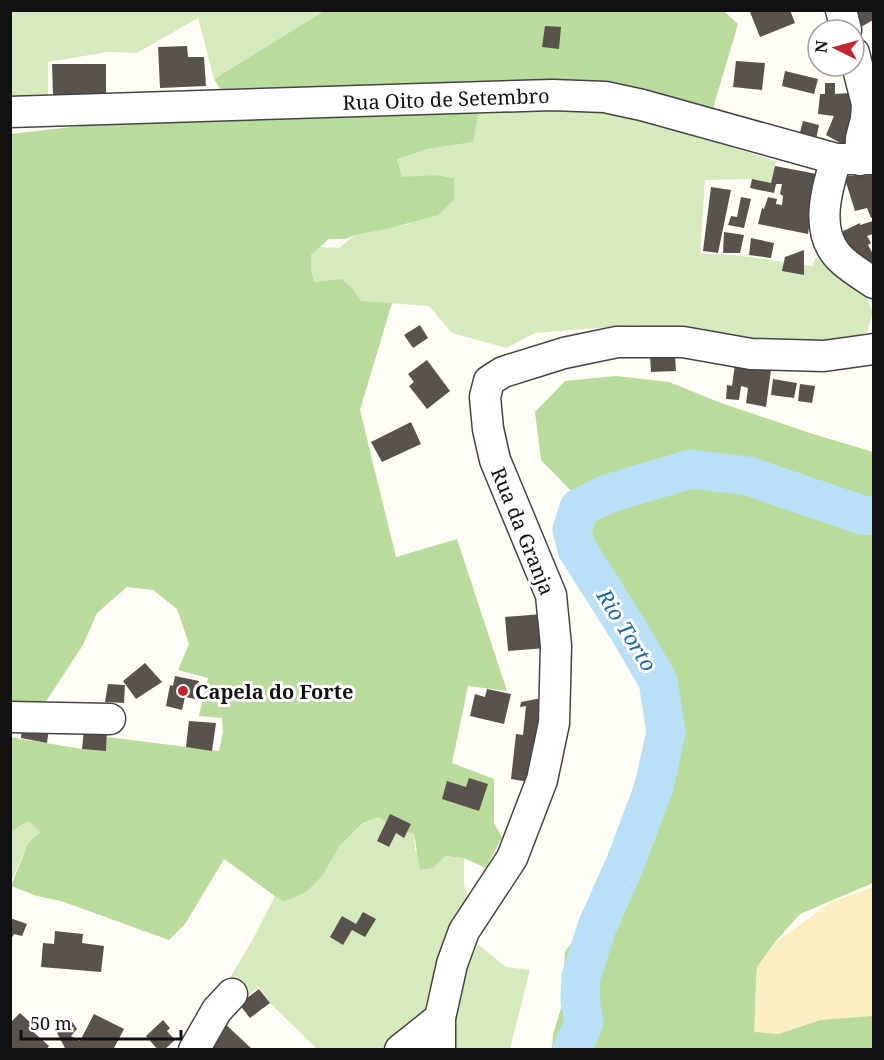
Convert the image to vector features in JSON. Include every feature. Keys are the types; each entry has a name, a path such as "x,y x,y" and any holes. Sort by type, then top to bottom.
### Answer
{"street":[{"path":"860,78 870,113 856,159 825,195 824,229 830,246 841,260 873,283"},
{"name":"Rua Oito de Setembro","path":"10,112 552,95 605,98 642,105 856,159"},
{"name":"Rua da Granja","path":"440,1050 440,1017 452,964 464,931 512,858 542,780 554,723 556,645 551,595 495,460 488,429 485,397 489,381 502,372 544,359 617,342 683,342 751,354 824,356 873,349"},
{"path":"10,717 110,719"},
{"path":"194,1050 217,1010 232,994"},
{"path":"400,1050 440,1017"}],"green space":[{"path":"11,11 324,11 214,79 198,18 137,53 108,52 48,62 48,95 11,100"},
{"path":"324,11 701,11 725,12 738,24 712,112 222,92 214,79"},
{"path":"566,107 628,115 776,161 771,183 752,179 705,180 700,253 742,256 812,266 816,257 866,296 873,313 867,332 841,344 731,341 635,325 535,333 506,348 452,333 429,306 360,301 354,290 314,282 311,255 320,247 339,248 355,235 409,224 454,178 437,175 402,178 397,158 428,149 472,142 479,110"},
{"path":"479,110 473,142 428,149 397,159 402,177 437,175 454,178 454,200 438,215 345,239 329,239 311,255 311,268 314,282 342,279 354,290 361,301 392,303 360,410 396,557 457,539 507,691 468,686 452,763 494,779 494,823 502,837 486,868 464,858 445,856 433,868 420,870 414,834 392,827 379,817 363,823 339,847 322,876 306,892 283,902 224,859 185,924 169,940 61,901 37,896 11,886 28,843 40,832 29,821 11,831 10,737 82,749 106,750 107,737 219,751 223,732 222,718 199,716 208,678 178,670 189,644 177,609 153,590 127,587 97,613 83,645 45,703 11,702 11,134 132,120"},
{"path":"616,376 669,382 721,403 873,452 873,883 800,914 757,967 755,1004 762,1023 778,1034 820,1020 873,1013 873,1049 552,1049 553,1034 562,1005 565,951 587,924 600,892 649,737 653,705 643,669 590,592 562,537 572,492 541,460 535,412 565,381"},
{"path":"379,817 392,827 414,834 415,850 433,868 444,856 464,858 464,885 468,897 442,951 431,1003 424,1018 393,1049 317,1049 270,1003 259,987 239,1002 225,986 275,896 283,902 364,823"},
{"path":"29,821 40,832 28,843 11,882 11,831"},
{"path":"478,944 506,967 530,970 510,1049 448,1050 454,996"}],"sand":[{"path":"873,887 873,1016 820,1020 778,1034 754,1032 757,967 776,942 831,902"}],"building":[{"path":"790,10 795,23 760,37 750,12"},
{"path":"849,10 872,10 873,20 866,24 866,18 851,18"},
{"path":"545,26 561,27 559,49 542,47"},
{"path":"187,46 188,57 204,57 206,86 160,88 158,47"},
{"path":"736,61 765,63 762,90 733,87"},
{"path":"52,64 106,64 106,94 53,94"},
{"path":"785,71 806,76 806,78 818,79 814,94 782,86"},
{"path":"825,83 835,83 835,94 849,93 849,83 858,93 846,146 826,135 834,116 818,114 820,94 825,94"},
{"path":"803,121 819,125 816,140 799,136"},
{"path":"775,166 817,174 808,234 758,224 762,208 764,209 768,197 777,199 776,204 782,205 783,196 780,194 782,184 776,184 774,193 750,188 752,179 771,183"},
{"path":"873,175 873,217 871,218 867,208 855,211 844,176"},
{"path":"711,187 731,190 718,253 703,251"},
{"path":"741,197 751,199 744,228 728,225 731,216 737,217"},
{"path":"873,221 873,234 867,236 871,243 868,245 873,254 873,269 851,255 841,232 860,223 860,225"},
{"path":"724,232 744,235 740,253 723,253"},
{"path":"751,238 774,243 771,258 749,255"},
{"path":"804,250 804,275 782,271 785,257"},
{"path":"420,325 428,338 413,348 404,335"},
{"path":"675,354 676,371 651,372 650,355"},
{"path":"427,360 450,391 427,409 409,386 414,382 408,374"},
{"path":"735,364 771,370 766,407 746,403 748,388 741,386 739,400 726,399 727,385 732,386"},
{"path":"773,379 797,383 794,398 771,395"},
{"path":"800,384 815,386 812,403 798,401"},
{"path":"411,422 421,444 382,462 371,442"},
{"path":"543,614 546,648 508,651 505,617"},
{"path":"145,663 162,682 136,699 123,681"},
{"name":"Capela do Forte","path":"175,676 199,681 195,699 185,697 182,710 166,706 170,685 173,686"},
{"path":"108,684 125,685 124,703 105,702"},
{"path":"487,689 511,694 504,724 470,716 475,694 485,697"},
{"path":"547,697 529,782 511,779 516,734 523,735 526,706 520,707 521,702"},
{"path":"189,721 216,723 212,751 186,747"},
{"path":"22,726 49,728 47,743 21,738"},
{"path":"84,730 107,732 106,751 82,749"},
{"path":"469,778 488,784 479,811 442,799 447,781 466,787"},
{"path":"390,814 411,824 404,838 396,833 389,847 377,841"},
{"path":"363,912 376,919 365,937 352,930 343,945 330,937 342,916 356,924"},
{"path":"10,918 27,924 22,936 14,934 10,941"},
{"path":"55,931 83,934 82,943 104,946 101,972 41,967 43,943 54,944"},
{"path":"259,989 270,1003 250,1018 239,1004"},
{"path":"20,1013 32,1024 29,1028 49,1046 46,1050 14,1050 10,1047 10,1023"},
{"path":"94,1014 124,1029 113,1050 66,1050 57,1033 71,1020 77,1029 71,1036 80,1041"},
{"path":"220,1019 253,1050 209,1050 216,1044 208,1037"},
{"path":"163,1020 170,1028 167,1031 175,1040 164,1050 158,1050 146,1036"}],"waterway":[{"name":"Rio Torto","path":"572,1050 584,1022 580,1000 581,977 597,927 625,864 654,787 666,732 658,681 577,549 572,530 579,508 607,494 691,469 748,476 862,515 874,516"}],"place":[{"name":"Capela do Forte","path":"183,691"}]}
